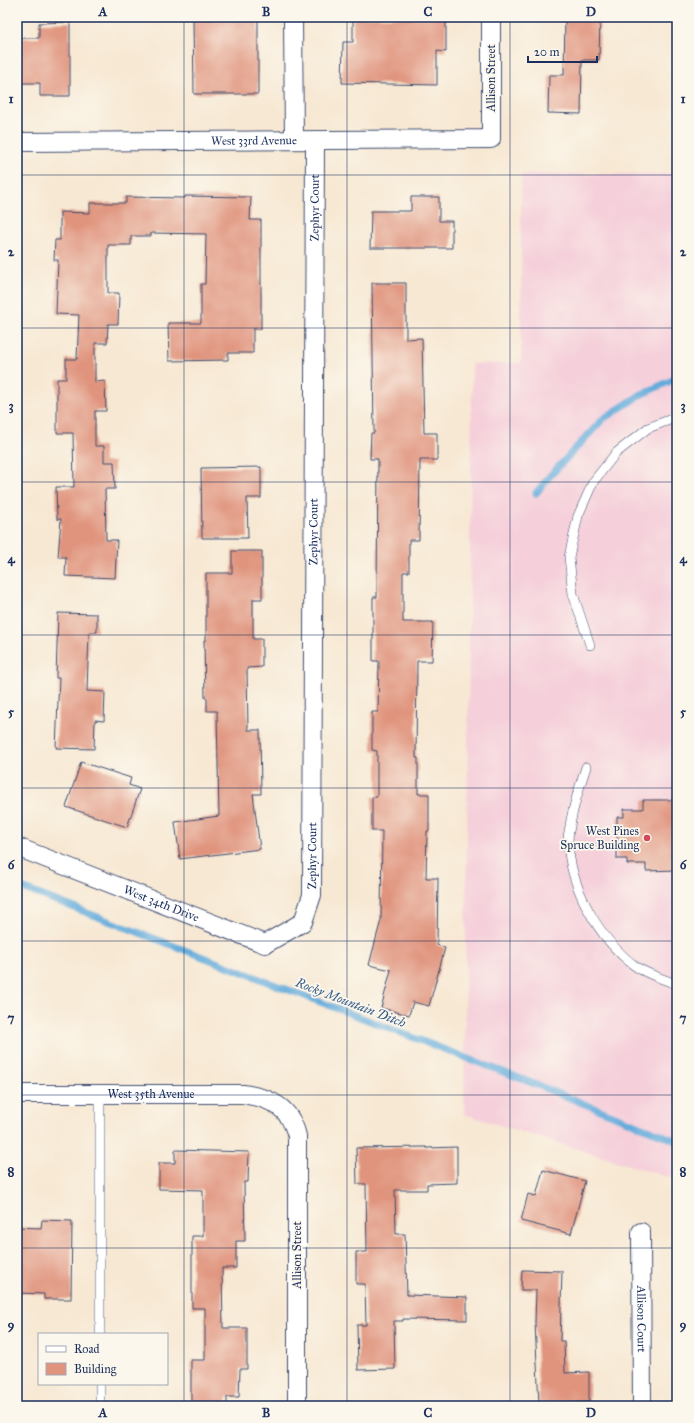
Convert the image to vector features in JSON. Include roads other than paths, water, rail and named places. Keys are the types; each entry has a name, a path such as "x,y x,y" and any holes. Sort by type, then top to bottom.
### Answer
{"street":[{"path":"293,17 294,140"},
{"name":"Allison Street","path":"491,17 491,138"},
{"name":"West 33rd Avenue","path":"17,142 491,138"},
{"name":"Zephyr Court","path":"303,922 312,895 315,140"},
{"name":"West 34th Drive","path":"17,847 265,944 303,922"},
{"name":"West 35th Avenue","path":"17,1094 243,1094 259,1096 272,1101 282,1109"},
{"name":"Allison Street","path":"282,1109 294,1124 297,1136 297,1406"},
{"name":"Allison Court","path":"641,1232 642,1406"}],"lane":[{"path":"590,645 573,594 570,557 578,516 593,482 616,452 648,428 677,417"},
{"path":"586,767 573,806 568,840 572,870 579,892 592,918 612,944 636,966 677,984"},
{"path":"100,1094 100,1333"},
{"path":"100,1385 100,1406"}],"waterway":[{"path":"536,493 603,419 642,394 677,378"},
{"name":"Rocky Mountain Ditch","path":"17,886 540,1086 677,1141"}],"place":[{"name":"West Pines Spruce Building","path":"647,838"}]}
